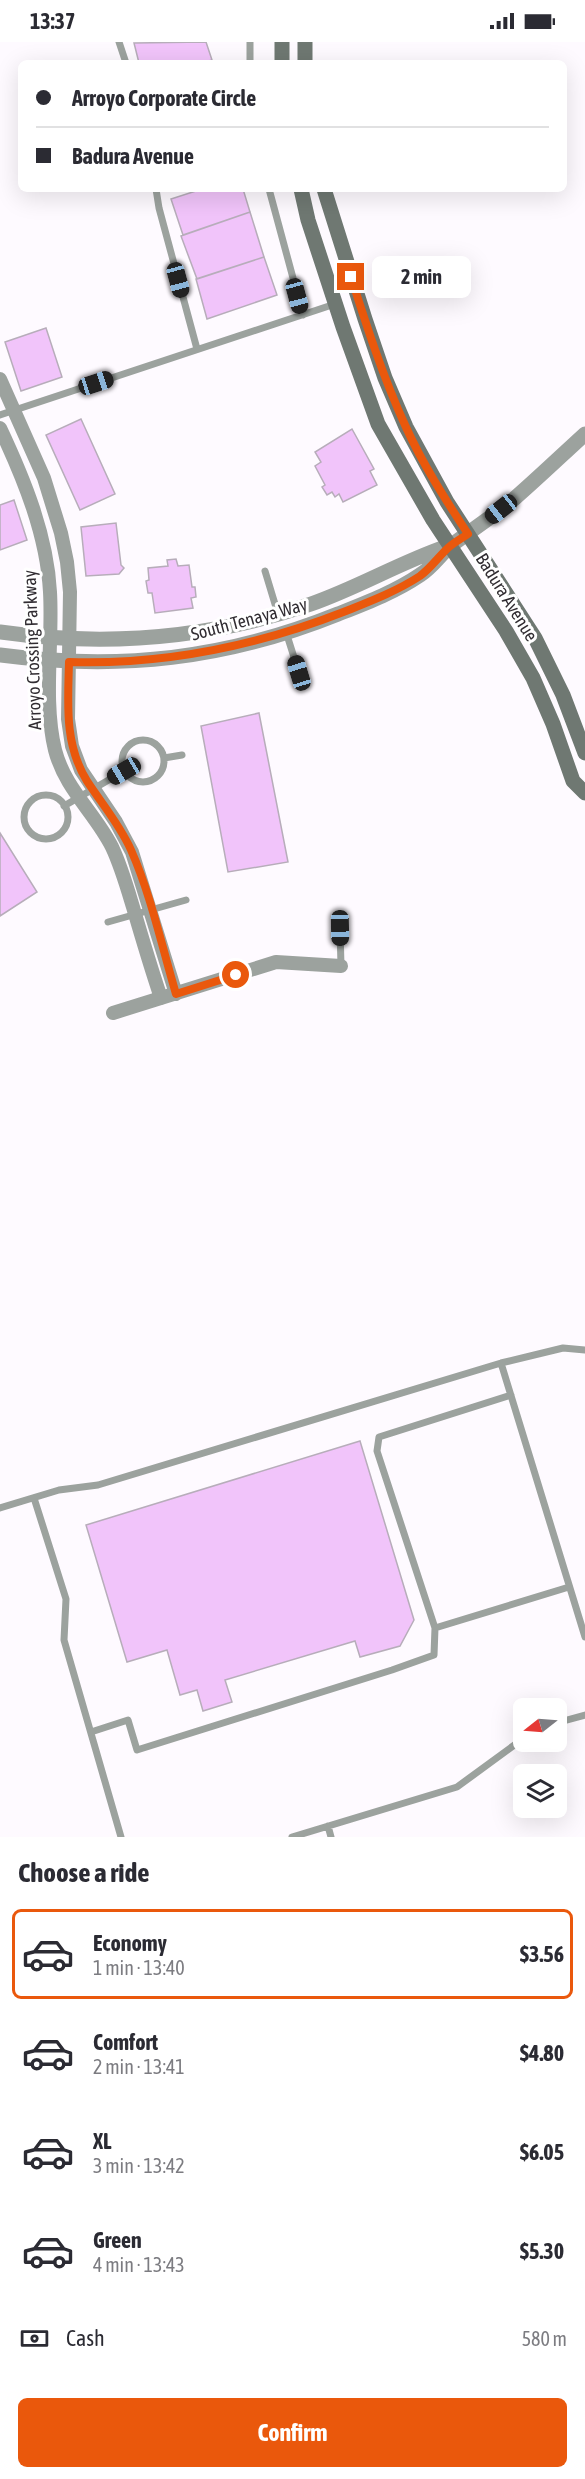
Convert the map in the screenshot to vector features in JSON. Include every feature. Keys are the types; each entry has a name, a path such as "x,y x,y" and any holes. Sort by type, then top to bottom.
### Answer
{"main road":[{"path":"282,42 282,60"},
{"path":"305,42 305,60"},
{"name":"Badura Avenue","path":"302,192 336,304 378,424 433,520 506,631 533,678 553,724 573,781 585,793"},
{"name":"Badura Avenue","path":"325,192 385,378 424,464 539,646 563,695 585,753"}],"street":[{"name":"Arroyo Crossing Parkway","path":"0,379 44,478 61,533 70,592 69,733 76,758 93,789 125,837 151,910 176,994"},
{"name":"Arroyo Crossing Parkway","path":"0,428 24,484 42,538 50,593 51,719 60,765 77,797 111,845 161,998"},
{"name":"South Tenaya Way","path":"0,655 50,661 113,663 183,657 251,643 384,596 422,574 451,546 514,499 585,434"},
{"name":"South Tenaya Way","path":"0,632 50,639 112,641 180,636 247,623 312,604 412,559 451,546"},
{"path":"113,1013 276,962 340,966"}],"lane":[{"path":"119,42 125,60"},
{"path":"250,42 250,60"},
{"path":"156,192 197,350"},
{"path":"270,192 303,315"},
{"path":"0,415 336,304"},
{"path":"265,571 278,614"},
{"path":"286,632 299,673"},
{"path":"144,740 157,745 164,758 162,771 158,777 146,783 133,780 124,771 122,764 125,750 137,741 144,740"},
{"path":"164,758 182,755"},
{"path":"64,806 124,771"},
{"path":"49,795 64,806 67,816 66,823 59,834 46,839 28,831 24,817 28,803 34,798 49,795"},
{"path":"108,922 186,900"},
{"path":"340,928 340,966"},
{"path":"0,1508 59,1490 98,1485 501,1362 563,1348 585,1350"},
{"path":"501,1362 585,1637"},
{"path":"91,1732 128,1720 137,1750 382,1673 434,1654 435,1628 377,1451 379,1437 511,1395"},
{"path":"33,1498 66,1599 64,1640 121,1837"},
{"path":"435,1628 569,1587"},
{"path":"567,1720 585,1715"},
{"path":"292,1837 457,1787 513,1746"},
{"path":"328,1826 331,1837"}],"building":[{"path":"206,42 212,60 138,60 134,43"},
{"path":"193,192 244,192 250,212 183,235 171,199"},
{"path":"250,212 264,257 197,279 181,236"},
{"path":"264,257 277,295 207,319 196,279"},
{"path":"46,328 62,377 21,391 5,342"},
{"path":"81,419 115,494 80,510 46,435"},
{"path":"352,429 374,469 370,471 377,485 343,502 339,494 335,497 332,492 327,495 322,487 325,485 315,466 321,462 315,452"},
{"path":"14,500 27,540 0,550 0,505"},
{"path":"116,523 121,565 124,568 119,574 86,576 81,527"},
{"path":"176,559 178,566 189,565 196,597 191,598 193,608 155,613 152,593 148,593 146,581 149,580 148,568 168,566 167,560"},
{"path":"259,713 288,862 228,872 201,726"},
{"path":"0,833 37,892 0,916"},
{"path":"360,1441 414,1620 400,1646 360,1657 355,1641 225,1680 232,1702 203,1711 197,1690 180,1695 167,1650 127,1662 86,1525"}],"route":[{"path":"236,975 176,994 132,852 116,822 81,770 72,746 68,719 69,662 113,663 183,657 251,643 318,622 384,596 422,574 451,546 468,534 424,464 406,427 385,378 351,277"}]}
